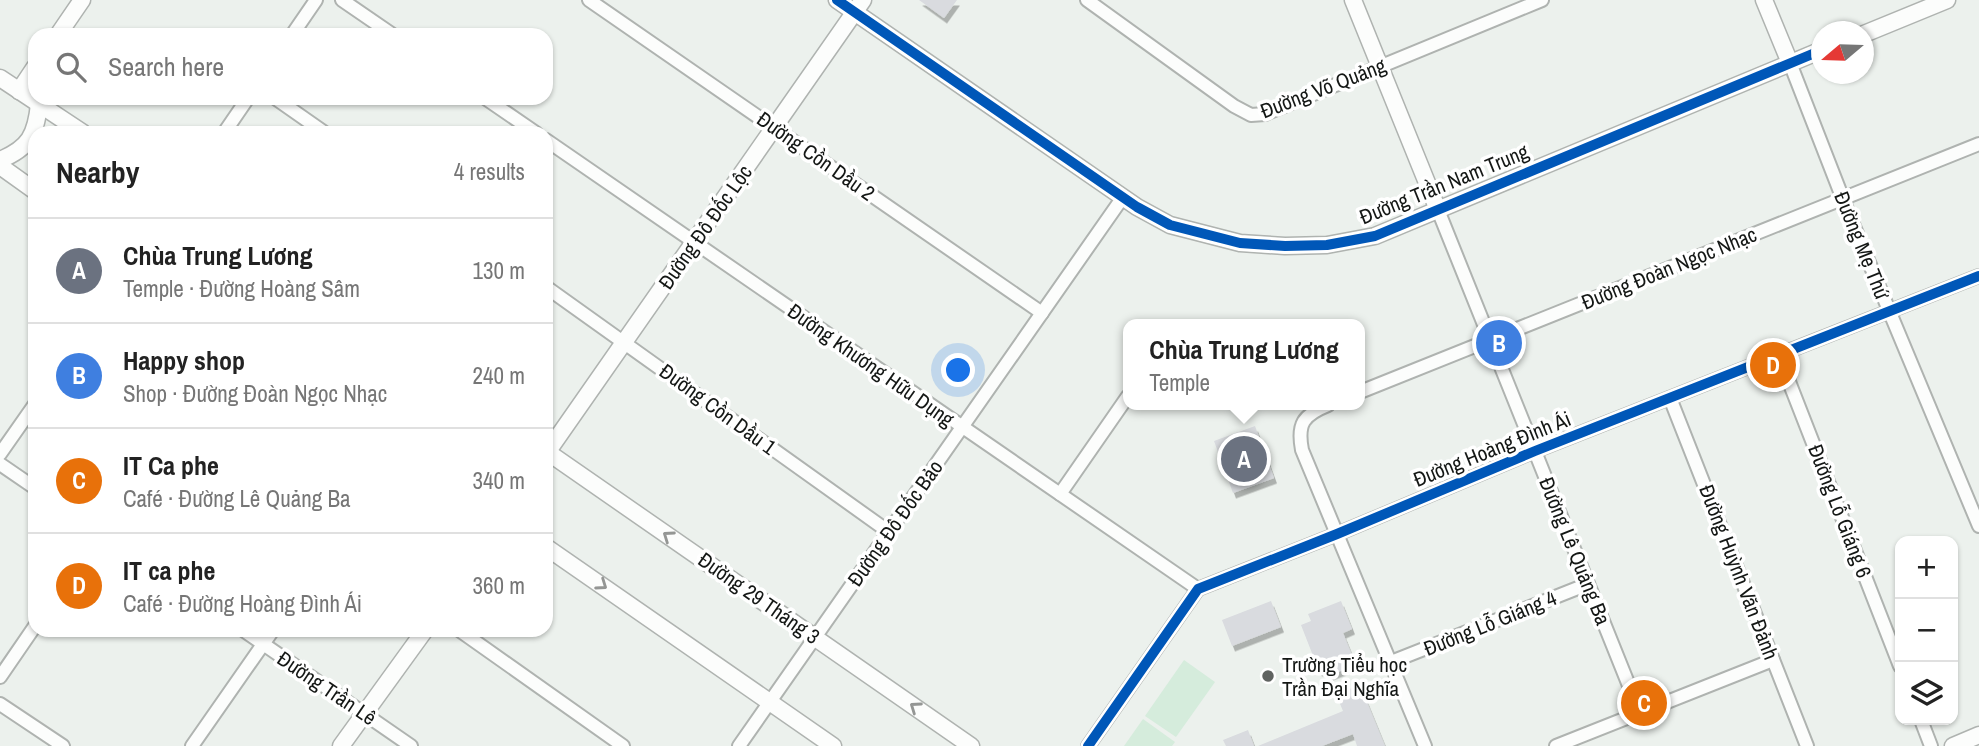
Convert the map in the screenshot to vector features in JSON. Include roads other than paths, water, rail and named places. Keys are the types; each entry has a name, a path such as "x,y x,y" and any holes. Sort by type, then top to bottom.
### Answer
{"street":[{"path":"63,28 82,0"},
{"path":"297,28 316,0"},
{"path":"342,0 383,28"},
{"name":"Đường Cồn Dầu 2","path":"589,0 1042,313"},
{"name":"Đường Trần Nam Trung","path":"837,0 859,6 1123,197 1170,225 1240,243 1285,246 1327,245 1375,236 1811,55"},
{"name":"Đường Võ Quảng","path":"1087,0 1234,106 1251,115 1265,114 1542,0"},
{"name":"Đường Lê Quảng Ba","path":"1353,0 1640,713"},
{"name":"Đường Mẹ Thứ","path":"1765,0 1842,199 1979,526"},
{"path":"1874,30 1947,0"},
{"name":"Đường Đô Đốc Lộc","path":"553,442 859,6"},
{"path":"28,71 6,84 28,97"},
{"path":"36,126 39,105"},
{"path":"41,105 72,126"},
{"path":"229,126 243,105"},
{"path":"285,105 315,126"},
{"path":"495,105 526,126"},
{"path":"0,160 20,150 28,142"},
{"name":"Đường Đoàn Ngọc Nhạc","path":"1365,390 1979,144"},
{"name":"Đường Khương Hữu Dụng","path":"553,145 1198,589"},
{"path":"0,166 28,186"},
{"name":"Đường Đô Đốc Bảo","path":"739,746 1123,197"},
{"name":"Đường Hoàng Đình Ái","path":"1198,589 1535,451 1979,276"},
{"name":"Đường Cồn Dầu 1","path":"553,293 889,532"},
{"name":"Đường Lỗ Giáng 6","path":"1779,356 1898,662"},
{"name":"Đường Huỳnh Văn Đảnh","path":"1670,398 1807,746"},
{"path":"1060,494 1123,405"},
{"path":"1317,410 1303,421 1300,431 1305,459 1426,746"},
{"path":"0,454 28,414"},
{"name":"Đường 29 Tháng 3","path":"553,457 971,746"},
{"path":"0,464 28,483"},
{"path":"553,552 833,746"},
{"name":"Đường Lỗ Giáng 4","path":"1391,662 1588,584"},
{"path":"1088,746 1198,589"},
{"path":"0,677 28,636"},
{"name":"Đường Trần Lê","path":"254,637 411,746"},
{"path":"192,746 268,637"},
{"path":"341,746 420,637"},
{"path":"468,637 623,746"},
{"path":"1556,746 1773,660"},
{"path":"0,704 63,746"},
{"path":"1923,725 1931,746"},
{"path":"1953,746 1979,736"}],"place":[{"name":"Happy shop","path":"1499,343"},
{"name":"IT ca phe","path":"1773,365"},
{"name":"Chùa Trung Lương","path":"1244,459"},
{"name":"Trường Tiểu học Trần Đại Nghĩa","path":"1268,676"},
{"name":"IT Ca phe","path":"1644,703"}]}
